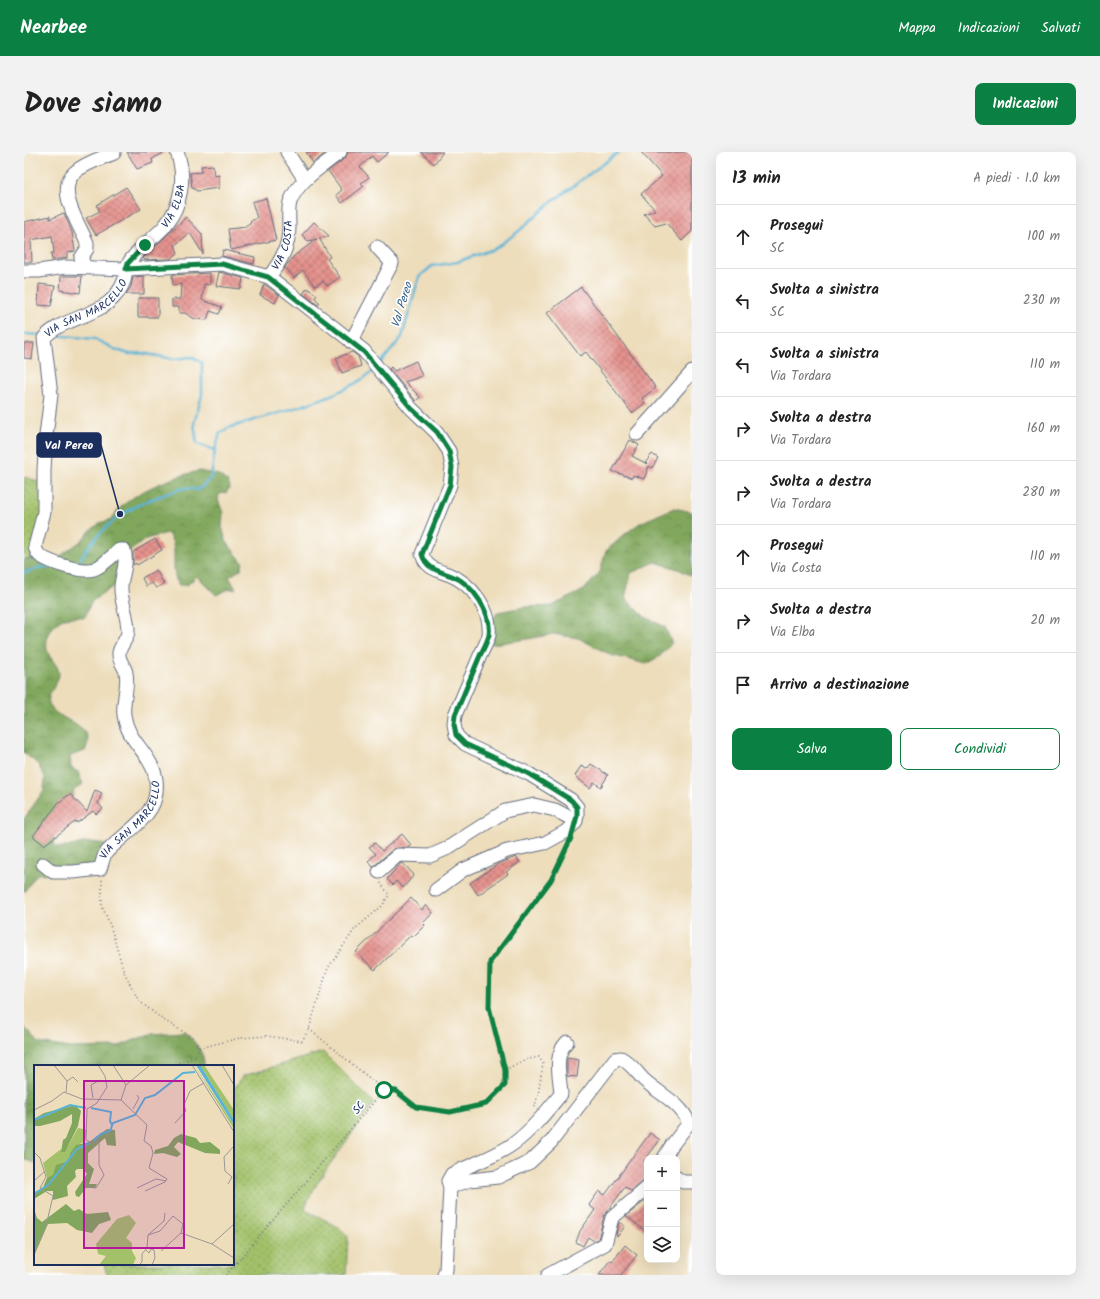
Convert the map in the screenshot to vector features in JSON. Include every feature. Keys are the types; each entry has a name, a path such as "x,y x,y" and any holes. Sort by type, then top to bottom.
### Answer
{"street":[{"name":"VIA ELBA","path":"126,269 128,263 164,227 173,214 178,202 182,177 177,152"},
{"path":"287,152 305,180"},
{"name":"VIA COSTA","path":"24,271 85,267 126,269 222,264 268,277 280,261 287,248 290,203 305,180 340,152"},
{"path":"85,267 81,258 87,249 87,243 70,204 67,191 68,179 76,171 114,153"},
{"path":"351,342 392,263 377,247"},
{"name":"VIA SAN MARCELLO","path":"43,864 53,872 73,872 100,869 104,856 143,818 154,800 157,784 153,767 131,733 124,717 126,674 120,661 119,653 128,633 128,620 121,597 121,586 126,557 124,550 119,550 100,566 93,569 78,569 60,565 39,554 35,547 44,512 46,436 51,395 44,338 51,331 87,315 108,303 120,289 124,280 126,269"},
{"path":"268,277 364,352 411,408 437,432 449,451 452,467 450,485 422,554 424,562 433,569 458,578 472,590 482,604 489,635 455,715 454,724 456,735 465,744 529,774 571,800 577,807 575,822 565,832 545,843 507,850 463,870 436,890"},
{"path":"637,434 692,372"},
{"path":"379,872 398,855 430,856 446,849 505,811 534,805 555,810 575,822"},
{"path":"444,1275 446,1270 450,1187 448,1181 452,1174 500,1152 514,1143 561,1094 557,1065 561,1048 567,1042"},
{"path":"450,1187 470,1180 498,1177 530,1162 551,1142 616,1059 621,1058 627,1061 644,1080 685,1113 689,1123 666,1155"},
{"path":"680,1180 684,1182 692,1182"},
{"path":"548,1275 605,1244 612,1218 644,1191"}],"path":[{"path":"308,1029 384,1090 396,1091 416,1107 450,1112 486,1104 505,1085 505,1070 489,1007 490,962 551,880 571,838 575,822"},
{"path":"100,869 103,885 102,906 110,925 124,972 139,1000 162,1019 195,1039 199,1048 195,1057 173,1065"},
{"path":"199,1048 240,1038 267,1036 302,1041 308,1029 328,968 355,929 382,906 389,895 380,884 379,872"},
{"path":"505,1070 524,1060 539,1057 543,1064 530,1127"},
{"name":"SC","path":"226,1275 384,1090"},
{"path":"24,1102 34,1103"}],"green space":[{"path":"199,471 219,475 228,482 230,487 226,493 219,494 218,500 223,513 222,527 226,541 243,563 241,569 229,577 236,589 229,589 216,595 197,576 187,585 179,585 174,573 173,545 167,533 146,539 122,557 124,580 92,600 85,617 65,618 51,630 47,639 47,650 58,668 59,674 57,682 49,697 50,706 55,712 82,729 87,735 88,742 85,751 70,756 71,768 78,772 83,784 74,790 71,803 53,829 55,847 63,847 87,842 100,843 109,846 114,856 94,874 37,874 24,892 24,819 44,790 45,777 37,763 24,753 24,559 55,560 81,541 100,523 112,519 118,510 138,494 163,482"},
{"path":"24,477 45,483 52,504 32,558 24,559"},
{"path":"674,508 692,512 692,576 678,569 655,562 631,573 625,598 645,617 665,627 672,643 660,656 646,664 611,655 578,638 553,634 492,644 491,626 497,612 525,607 552,606 584,590 600,572 606,551 640,523"},
{"path":"24,1027 39,1043 70,1048 117,1047 150,1034 185,1032 201,1052 204,1065 34,1065 34,1163 24,1159"},
{"path":"323,1052 374,1103 324,1173 308,1201 305,1210 328,1221 344,1232 348,1237 346,1275 107,1275 104,1265 234,1265 234,1089 243,1076"}],"building":[{"path":"127,152 166,152 152,159 153,163 137,169"},
{"path":"306,152 327,152 313,163"},
{"path":"348,152 389,152 377,162 372,156 360,167 369,177 361,183 364,186 342,203 336,195 342,190 328,171 345,158"},
{"path":"421,152 443,152 434,164"},
{"path":"641,152 692,152 692,231 682,241 666,223 655,226 644,214 655,210 641,194 662,176"},
{"path":"213,165 214,176 219,175 219,188 197,191 192,188 190,173 202,172 201,166"},
{"path":"126,187 141,209 96,235 86,218 100,211 97,205"},
{"path":"266,198 276,240 231,250 228,229 246,227 246,225 250,224 251,221 257,218 252,202"},
{"path":"64,213 72,232 75,251 67,253 67,258 52,260 51,253 54,253 52,236 31,240 32,262 24,262 24,222 50,216 50,219"},
{"path":"186,217 202,234 203,254 190,233 175,245 178,253 170,259 145,260 143,258"},
{"path":"314,222 329,236 319,238 330,257 327,259 340,277 327,286 323,281 315,286 303,270 294,278 285,267 294,256 317,239 308,241 302,235"},
{"path":"223,250 255,257 254,264 222,256"},
{"path":"219,272 243,278 241,289 216,286"},
{"path":"210,273 210,285 204,284 202,300 222,307 219,314 210,311 207,320 195,319 185,313 179,313 179,307 172,307 172,299 180,299 181,284 173,285 172,275"},
{"path":"61,276 82,276 80,293 60,290"},
{"path":"144,276 144,294 126,294 131,287 133,277"},
{"path":"39,284 55,286 51,306 38,305"},
{"path":"264,284 279,295 275,303 260,295"},
{"path":"581,287 656,388 642,398 645,403 632,413 586,352 580,356 547,313"},
{"path":"307,288 317,295 315,298 320,303 318,305 303,294"},
{"path":"138,298 158,298 158,317 138,317"},
{"path":"24,343 34,343 32,359 24,358"},
{"path":"352,352 358,356 361,366 342,373 336,358"},
{"path":"416,361 422,376 405,382 420,397 416,401 389,369 391,367 394,371"},
{"path":"630,440 639,445 632,456 645,463 652,454 658,458 652,468 649,466 644,479 633,475 632,478 612,471"},
{"path":"155,539 162,550 137,565 136,563 133,565 133,552"},
{"path":"156,570 164,584 156,588 152,583 146,586 142,578"},
{"path":"591,764 608,775 601,787 594,782 590,788 575,776 581,766 587,769"},
{"path":"95,790 102,793 98,803 103,809 96,814 93,811 77,823 76,821 44,845 33,836 59,802 70,794 87,812"},
{"path":"402,834 411,845 409,847 393,849 373,867 368,861 376,854 369,847 375,843 382,851"},
{"path":"516,857 520,862 506,872 508,874 478,895 470,883 498,864"},
{"path":"401,863 403,863 414,875 403,888 396,881 393,885 387,879"},
{"path":"411,898 422,910 426,905 433,913 423,923 425,925 413,937 411,935 375,970 356,952"},
{"path":"567,1058 579,1060 577,1077 567,1076"},
{"path":"650,1133 660,1140 649,1155 644,1155 643,1181 631,1191 625,1187 604,1216 598,1239 594,1241 588,1237 583,1246 576,1242 580,1231 595,1210 589,1205 599,1191 605,1195"},
{"path":"644,1201 644,1230 626,1216"},
{"path":"619,1222 625,1226 618,1236 616,1235"},
{"path":"625,1245 637,1255 621,1275 599,1275 610,1260 612,1262"}],"waterway":[{"name":"Val Pereo","path":"380,364 402,337 419,277 432,266 457,262 496,248 519,231 549,204 619,152"},
{"path":"24,334 41,335"},
{"path":"54,335 95,339 114,349 129,354 141,353 173,359 192,357 202,363 202,395 194,423 197,444 215,450"},
{"name":"Val Pereo","path":"77,565 85,552 104,529 126,512 138,505 179,489 189,488 198,490 211,478 215,450 220,433 228,428 327,397 362,379 375,369"},
{"name":"Val Pereo","path":"24,573 41,567 51,567"}],"place":[{"name":"Val Pereo","path":"120,514"}],"route":[{"path":"145,245 128,263 126,269 222,264 268,277 364,352 411,408 437,432 449,451 452,467 450,485 422,554 424,562 433,569 458,578 472,590 482,604 489,635 455,715 454,724 456,735 465,744 529,774 571,800 577,807 577,816 571,838 551,880 490,962 491,991 489,1007 505,1070 505,1085 486,1104 450,1112 416,1107 396,1091 384,1090"}]}
